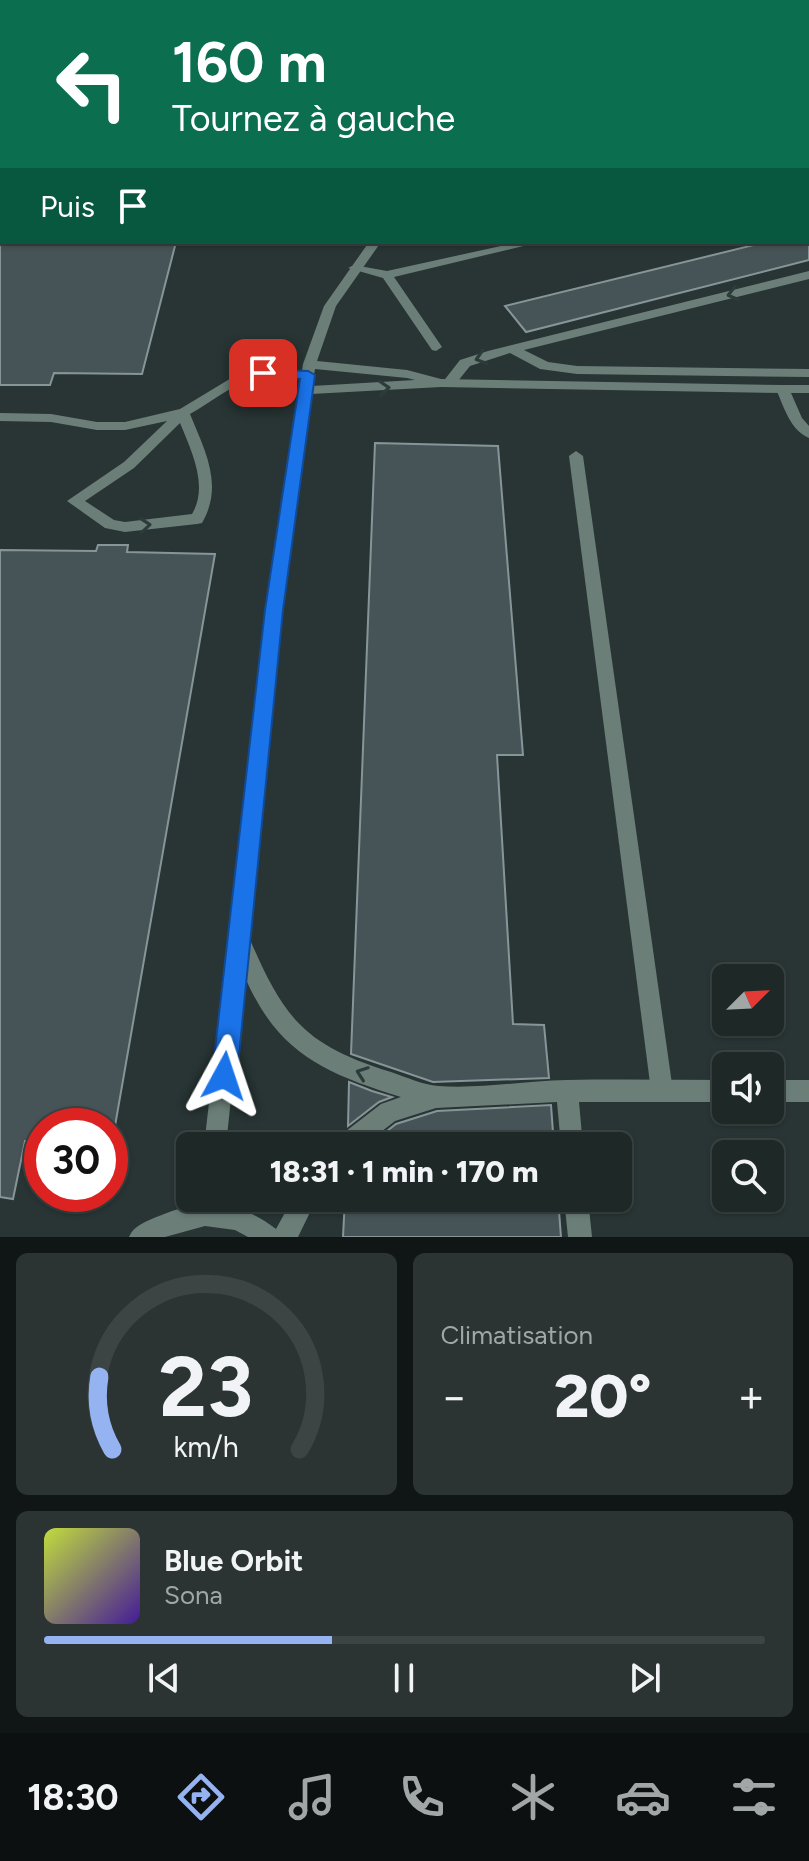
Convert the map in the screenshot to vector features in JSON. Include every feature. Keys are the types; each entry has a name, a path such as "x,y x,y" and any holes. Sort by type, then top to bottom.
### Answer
{"street":[{"path":"217,1132 274,610 307,376 330,306 373,244"},
{"path":"354,268 387,275 525,244"},
{"path":"387,275 436,347"},
{"path":"445,383 465,363 512,349 809,275"},
{"path":"512,349 545,366 577,370 809,373"},
{"path":"183,413 208,494 204,511 197,519 125,527 110,524 74,501 129,465 183,413 238,380 263,373 445,383 809,389"},
{"path":"307,376 407,374 445,383"},
{"path":"783,389 796,420 809,434"},
{"path":"0,417 51,418 97,426 125,426 183,413"},
{"path":"576,456 662,1091"},
{"path":"238,934 264,996 292,1034 317,1056 436,1097"},
{"path":"567,1091 571,1132"},
{"path":"363,1132 389,1112 436,1097 567,1091 712,1091"},
{"path":"784,1091 809,1091"},
{"path":"141,1237 189,1212"},
{"path":"223,1212 258,1228 268,1237"},
{"path":"285,1237 298,1212"},
{"path":"577,1212 580,1237"}],"building":[{"path":"0,244 175,244 142,374 54,373 50,385 0,385"},
{"path":"758,244 809,244 809,260 526,332 505,306"},
{"path":"375,443 498,446 523,755 497,755 513,1024 544,1025 549,1078 433,1082 351,1054"},
{"path":"98,545 128,545 127,552 215,554 118,1108 24,1108 24,1146 13,1199 0,1197 0,550 96,551"},
{"path":"349,1082 392,1097 379,1102 348,1126"},
{"path":"551,1105 553,1132 386,1132 396,1124 437,1111"},
{"path":"344,1212 559,1212 561,1237 343,1237"}],"route":[{"path":"224,1076 274,610 308,375 263,373"}]}
